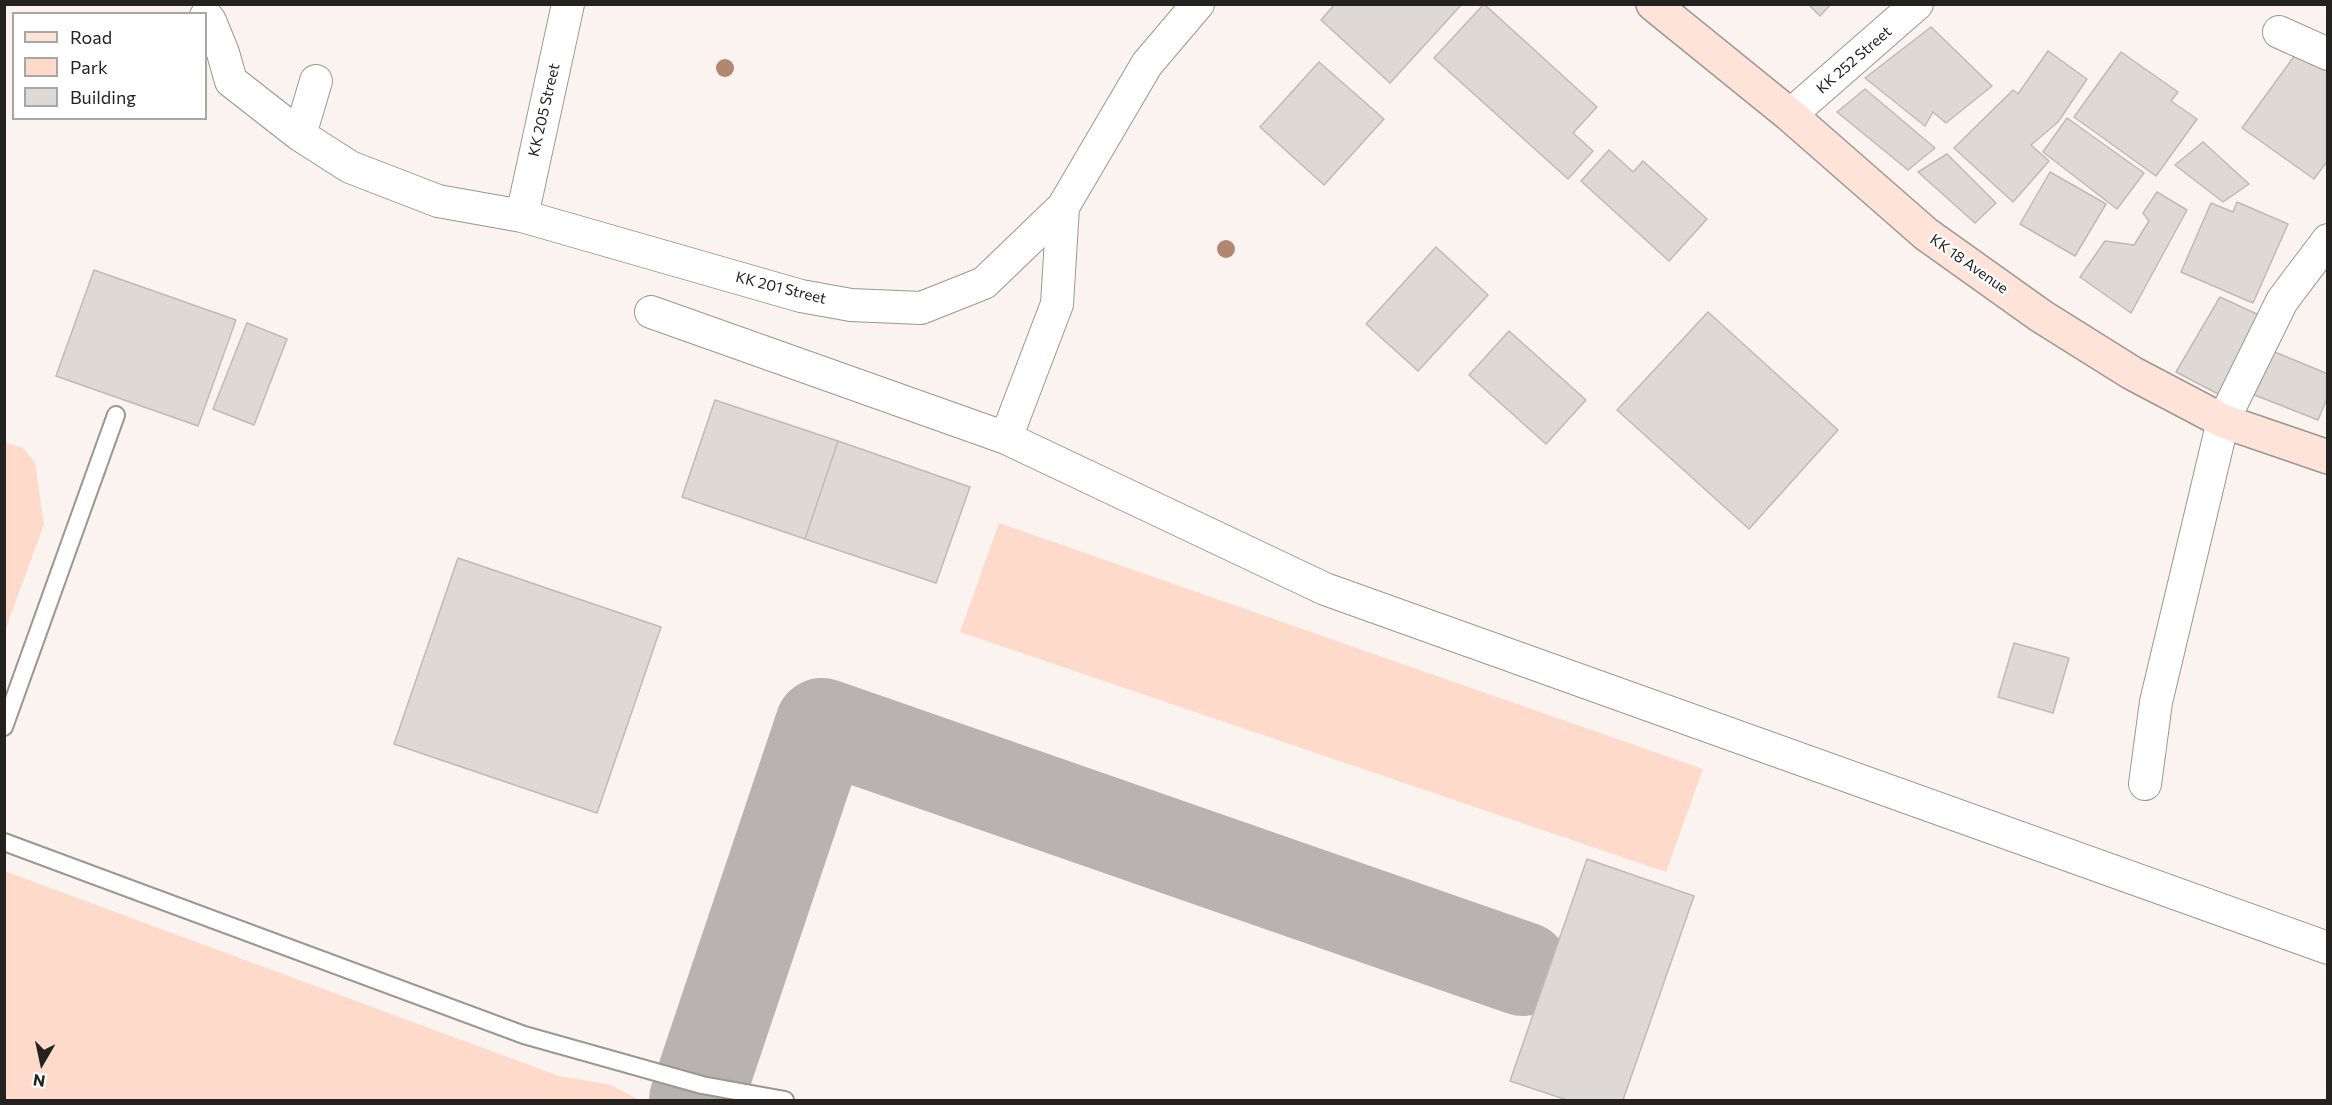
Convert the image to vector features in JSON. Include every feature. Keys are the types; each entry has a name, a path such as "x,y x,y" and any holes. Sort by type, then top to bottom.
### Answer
{"main road":[{"name":"KK 18 Avenue","path":"1653,4 1790,116 1926,234 2041,316 2132,373 2223,420 2328,457"}],"street":[{"name":"KK 205 Street","path":"522,216 568,4"},
{"name":"KK 201 Street","path":"207,18 223,53 231,81 300,135 350,167 438,201 522,216 801,296 851,304 921,308 984,283 1063,207 1148,64 1198,4"},
{"name":"KK 252 Street","path":"1790,116 1917,4"},
{"path":"2279,32 2328,54"},
{"path":"300,135 316,81"},
{"path":"1006,438 1057,304 1063,207"},
{"path":"2145,784 2156,702 2223,420 2282,301 2328,240"},
{"path":"651,312 1006,438 1325,589 2328,948"}],"lane":[{"path":"4,727 116,415"},
{"path":"4,842 524,1035 702,1085 785,1101"}],"green space":[{"path":"5,442 23,448 35,463 44,524 5,631"},
{"path":"999,523 1703,769 1666,872 960,632"},
{"path":"4,871 559,1076 611,1085 639,1100 5,1100"}],"building":[{"path":"1335,4 1462,4 1390,83 1321,20"},
{"path":"1484,4 1597,107 1573,133 1593,151 1568,179 1434,58"},
{"path":"1808,4 1831,4 1820,16"},
{"path":"1931,27 1992,86 1946,123 1933,112 1925,126 1865,78"},
{"path":"2048,51 2087,79 2058,122 2031,145 2049,161 2013,202 1954,148 2013,90 2018,94"},
{"path":"2298,51 2328,72 2328,160 2314,179 2242,128"},
{"path":"2121,52 2178,92 2171,101 2197,119 2156,176 2074,117"},
{"path":"1319,62 1384,119 1324,185 1260,127"},
{"path":"1865,89 1935,148 1908,170 1837,112"},
{"path":"2067,118 2144,173 2117,209 2043,152"},
{"path":"2203,142 2249,184 2223,202 2175,165"},
{"path":"1609,150 1633,172 1643,161 1707,219 1669,261 1581,181"},
{"path":"1947,154 1996,203 1975,223 1918,172"},
{"path":"2050,172 2106,204 2075,256 2020,224"},
{"path":"2157,192 2187,210 2131,313 2080,277 2105,241 2134,245 2149,221 2143,213"},
{"path":"2237,202 2288,224 2253,303 2181,272 2211,203 2233,212"},
{"path":"1436,247 1488,295 1418,371 1366,324"},
{"path":"94,270 236,320 198,426 56,376"},
{"path":"2220,297 2259,315 2241,369 2232,366 2220,395 2176,372"},
{"path":"1708,312 1838,430 1749,529 1617,410"},
{"path":"247,323 287,339 254,425 213,409"},
{"path":"1509,331 1586,400 1546,444 1469,375"},
{"path":"2270,350 2328,374 2328,396 2318,420 2252,394"},
{"path":"715,400 838,441 805,539 682,497"},
{"path":"838,441 970,487 936,583 805,539"},
{"path":"458,558 661,627 597,813 394,744"},
{"path":"2014,643 2069,658 2053,713 1998,697"},
{"path":"1587,859 1694,896 1623,1100 1567,1100 1510,1081"}],"taxiway":[{"path":"696,1100 822,725 1523,969"}]}
